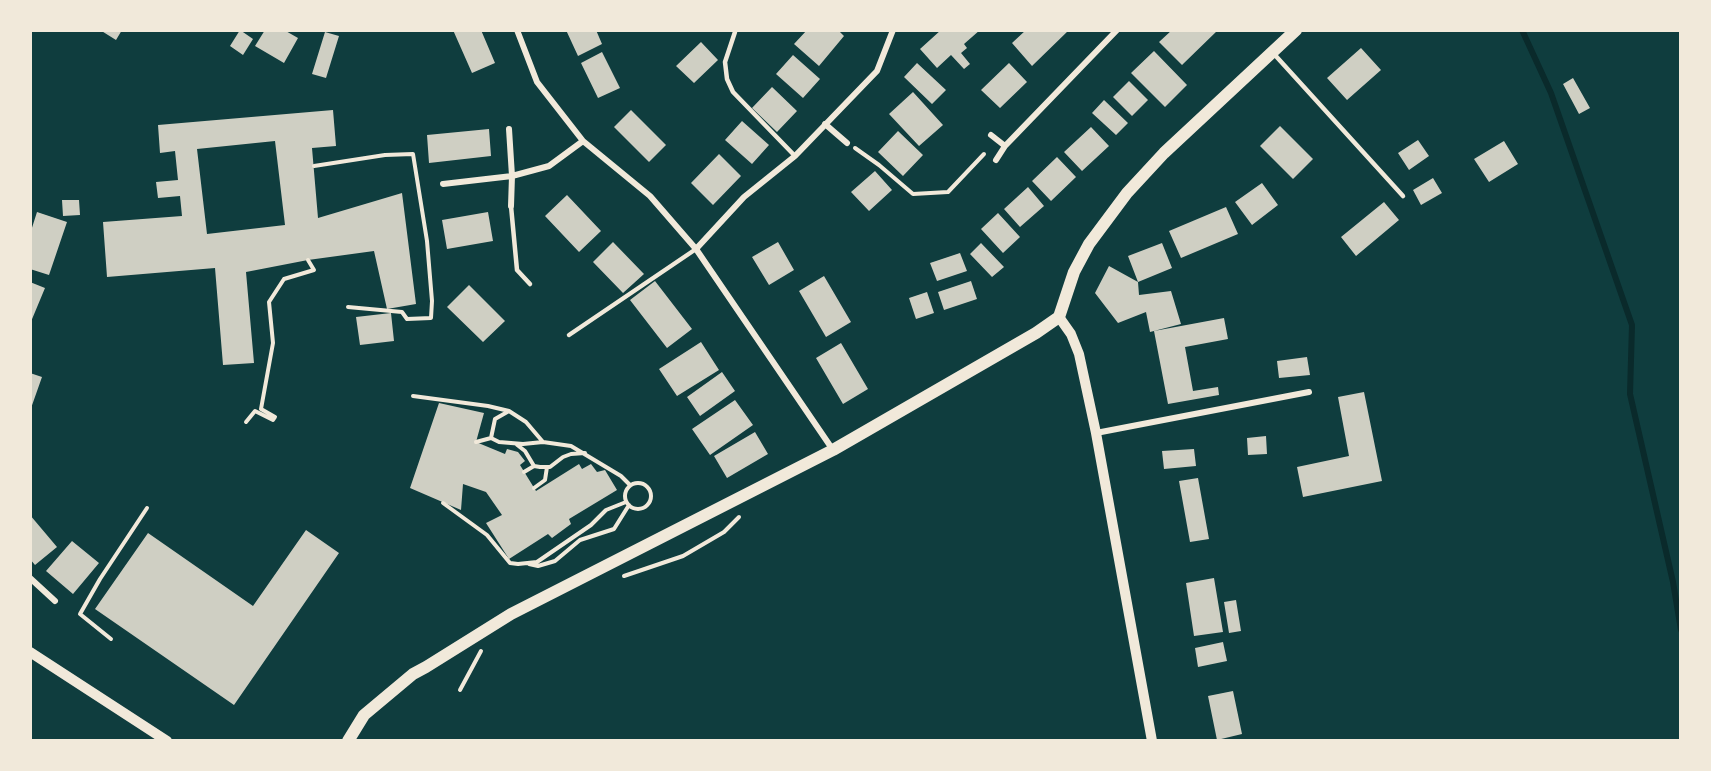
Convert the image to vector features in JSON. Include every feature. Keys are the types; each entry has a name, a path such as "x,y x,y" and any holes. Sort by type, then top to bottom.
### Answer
{"main road":[{"path":"348,741 364,715 413,674 511,614 833,450 1036,333 1059,317 1074,272 1089,243 1127,193 1164,153 1296,30"}],"street":[{"path":"517,30 537,82 583,141 650,196 696,249 833,450"},
{"path":"696,249 744,197 795,156 877,70 893,30"},
{"path":"996,160 1005,146 1117,30"},
{"path":"825,124 847,142"},
{"path":"508,129 512,176 511,206"},
{"path":"991,135 1005,146"},
{"path":"443,184 512,176 549,166 583,141"},
{"path":"1059,317 1071,334 1079,354 1096,433 1152,741"},
{"path":"1096,433 1309,392"},
{"path":"30,578 55,601"},
{"path":"30,652 167,741"}],"lane":[{"path":"735,32 725,62 727,79 733,92 795,156"},
{"path":"1272,52 1403,196"},
{"path":"511,206 517,270 530,284"},
{"path":"569,335 696,249"}],"path":[{"path":"847,142 913,194 948,192 991,147 1005,146"},
{"path":"314,166 385,155 413,154 427,241 432,301 431,318 406,320 402,312 348,307"},
{"path":"246,422 255,411 273,420 275,417 261,409 273,343 269,302 284,279 314,270 308,260"},
{"path":"412,396 509,411 526,422 543,442"},
{"path":"491,438 495,419 509,411"},
{"path":"476,442 491,438 499,442 543,442 571,446 621,476 630,485"},
{"path":"515,443 525,451 534,466"},
{"path":"564,445 567,456"},
{"path":"524,472 534,466 550,467 567,456 585,453"},
{"path":"534,489 545,480 547,467"},
{"path":"638,482 646,485 651,492 648,504 641,508 632,508 627,503 625,493 630,485 638,482"},
{"path":"443,503 487,535 510,563 526,563 537,562 591,525 606,510 627,503"},
{"path":"526,563 538,566 555,561 580,540 614,529 627,503"},
{"path":"111,639 80,614 147,508"},
{"path":"577,534 580,540"}],"building":[{"path":"100,30 122,30 116,40"},
{"path":"240,30 253,39 243,55 230,46"},
{"path":"265,30 284,30 298,38 284,63 255,46"},
{"path":"453,30 481,30 495,63 472,73"},
{"path":"566,30 596,30 602,44 578,56"},
{"path":"807,30 838,30 844,36 819,66 794,44"},
{"path":"941,30 980,30 964,44 967,48 961,53 970,64 964,69 951,55 937,68 920,49"},
{"path":"1026,30 1069,30 1032,66 1012,43"},
{"path":"1172,30 1218,30 1182,65 1159,42"},
{"path":"325,32 339,36 326,78 312,74"},
{"path":"701,42 718,60 694,83 676,66"},
{"path":"1361,48 1381,70 1347,100 1327,78"},
{"path":"1154,51 1187,85 1165,107 1131,73"},
{"path":"602,52 620,88 598,98 581,63"},
{"path":"793,55 820,79 803,98 776,74"},
{"path":"917,63 946,90 932,104 904,77"},
{"path":"1009,63 1027,82 1000,108 981,90"},
{"path":"1573,78 1590,108 1579,114 1563,84"},
{"path":"1129,81 1148,100 1132,116 1113,97"},
{"path":"772,87 797,111 777,132 752,108"},
{"path":"913,92 943,125 919,146 889,114"},
{"path":"1104,100 1128,123 1116,135 1092,113"},
{"path":"333,110 336,146 312,148 318,218 402,193 416,304 387,309 374,251 308,260 246,272 254,363 223,365 215,268 107,277 103,222 182,216 180,196 158,198 156,182 178,180 175,151 160,153 158,125","holes":["275,141 285,225 207,234 197,149"]},
{"path":"631,110 666,145 649,162 614,127"},
{"path":"742,121 769,145 752,164 725,140"},
{"path":"1280,126 1313,159 1293,179 1260,146"},
{"path":"1091,127 1109,146 1082,171 1064,152"},
{"path":"489,129 491,156 429,163 427,135"},
{"path":"898,131 923,155 903,176 878,152"},
{"path":"1418,140 1429,156 1409,170 1398,153"},
{"path":"1504,141 1518,164 1489,182 1474,159"},
{"path":"719,154 741,176 713,205 691,183"},
{"path":"1057,157 1076,177 1051,201 1032,181"},
{"path":"875,171 892,190 869,211 851,192"},
{"path":"1433,178 1442,193 1421,205 1413,190"},
{"path":"1262,183 1278,205 1252,225 1235,202"},
{"path":"1028,187 1044,206 1020,227 1004,209"},
{"path":"567,195 601,231 579,252 545,216"},
{"path":"62,200 79,200 80,215 63,216"},
{"path":"1384,202 1399,220 1356,256 1341,237"},
{"path":"1226,207 1238,234 1181,258 1169,231"},
{"path":"37,212 67,222 49,275 30,269 30,234"},
{"path":"488,212 493,241 447,249 442,220"},
{"path":"998,213 1020,237 1003,253 981,229"},
{"path":"613,242 644,274 623,293 593,262"},
{"path":"778,242 794,270 769,285 752,257"},
{"path":"981,243 1004,267 992,277 970,254"},
{"path":"1162,243 1172,268 1138,282 1128,256"},
{"path":"960,253 967,271 937,281 930,263"},
{"path":"1109,266 1138,282 1139,295 1171,291 1181,324 1150,332 1146,312 1118,323 1095,293"},
{"path":"824,276 851,322 826,337 799,291"},
{"path":"655,281 692,329 667,348 630,300"},
{"path":"971,281 977,299 944,310 938,292"},
{"path":"30,282 45,288 30,324"},
{"path":"469,285 505,321 483,342 447,307"},
{"path":"927,292 934,313 916,319 909,298"},
{"path":"391,313 394,341 360,345 356,317"},
{"path":"1224,318 1228,339 1185,347 1193,391 1218,387 1219,395 1168,404 1154,331"},
{"path":"701,342 719,370 677,396 659,369"},
{"path":"841,343 868,389 843,404 816,358"},
{"path":"1307,357 1310,375 1279,378 1277,361"},
{"path":"722,372 735,391 700,416 687,397"},
{"path":"30,373 42,377 30,411"},
{"path":"1364,392 1382,481 1303,497 1297,467 1349,456 1338,397"},
{"path":"735,400 753,425 710,455 692,429"},
{"path":"439,403 484,413 476,442 505,454 507,449 518,452 525,461 520,465 536,491 579,464 582,469 591,464 597,472 605,470 617,490 569,519 571,524 552,538 548,534 509,559 486,523 502,515 486,492 463,484 461,510 410,488"},
{"path":"755,432 768,454 727,478 714,456"},
{"path":"1266,436 1267,454 1248,455 1247,438"},
{"path":"1194,449 1196,466 1164,469 1162,451"},
{"path":"1198,478 1209,539 1190,542 1179,481"},
{"path":"30,515 57,547 35,565 30,559"},
{"path":"306,530 339,553 234,705 95,609 148,533 253,606"},
{"path":"72,541 99,563 73,594 46,571"},
{"path":"1214,578 1223,632 1194,636 1186,583"},
{"path":"1236,600 1241,631 1229,633 1224,602"},
{"path":"1223,642 1227,661 1198,667 1195,648"},
{"path":"1233,691 1242,734 1217,740 1208,696"}],"waterway":[{"path":"1522,30 1551,93 1632,325 1630,394 1673,582 1681,630"}]}
